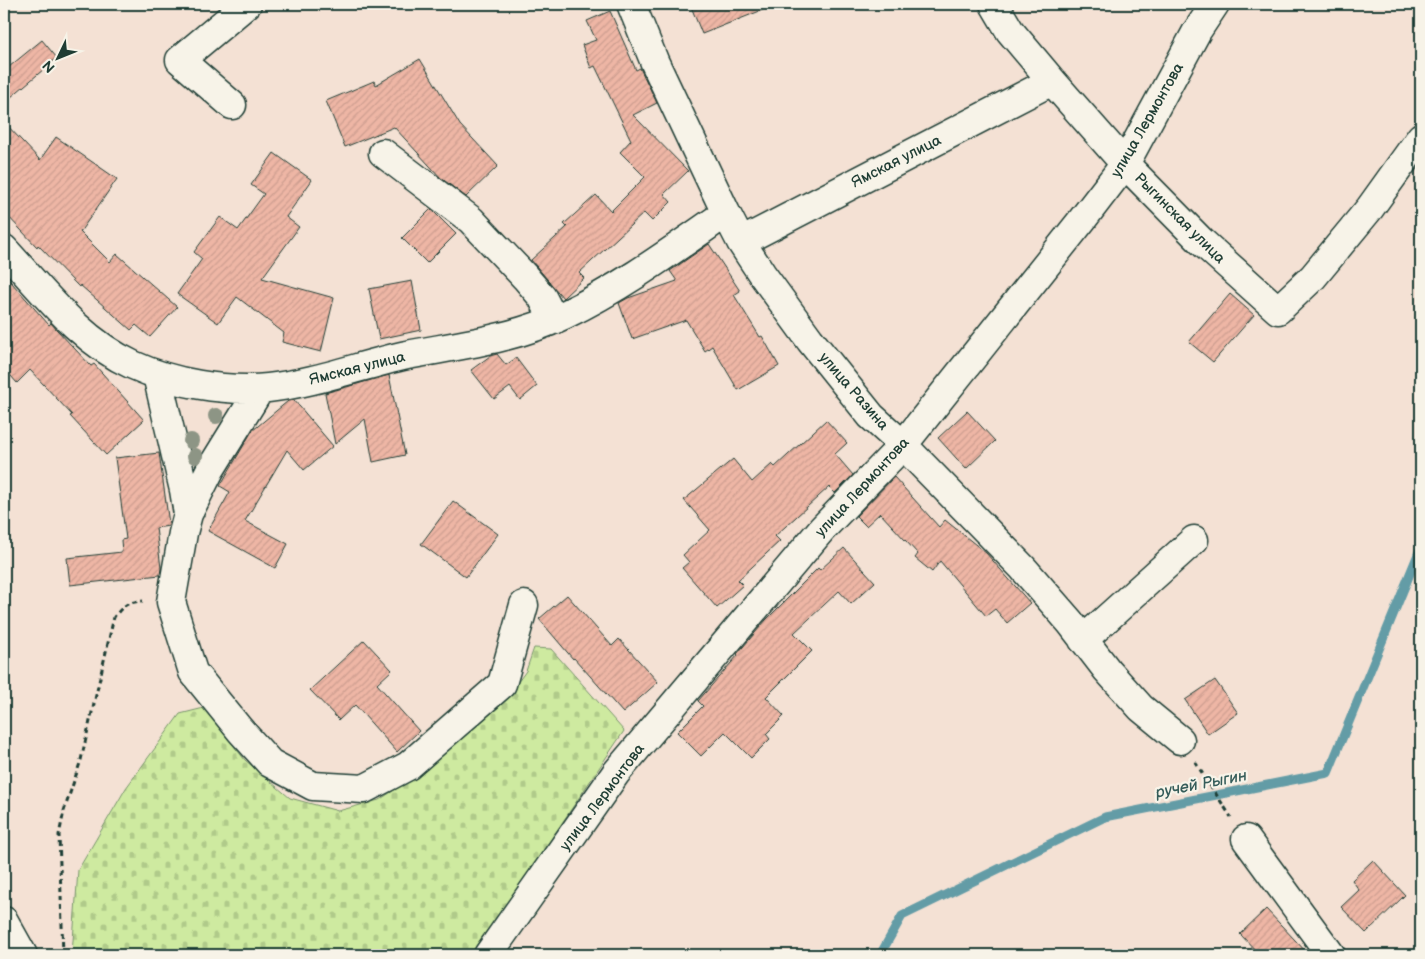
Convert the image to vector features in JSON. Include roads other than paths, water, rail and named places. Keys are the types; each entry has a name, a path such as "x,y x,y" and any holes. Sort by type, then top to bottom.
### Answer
{"street":[{"path":"232,105 180,60 247,4"},
{"name":"улица Разина","path":"631,4 655,63 726,214 741,242 810,340 871,416 903,444 1023,568 1107,670 1141,708 1180,740"},
{"name":"Рыгинская улица","path":"994,4 1010,31 1125,164 1201,241 1278,310 1313,277 1370,208 1421,138"},
{"name":"улица Лермонтова","path":"488,955 616,773 822,529 903,444 1070,236 1125,164 1197,31 1215,4"},
{"name":"Ямская улица","path":"741,242 1052,81"},
{"path":"383,153 471,220 542,297 554,320"},
{"name":"Ямская улица","path":"4,249 90,339 132,365 157,375 217,387 243,390 301,382 404,356 527,330 554,320 622,283 726,214"},
{"path":"157,375 188,514"},
{"path":"260,389 210,470 188,514 183,533 172,602 193,672 240,730 270,763 313,786 364,789 408,766 502,684 524,605"},
{"path":"1084,640 1194,540"},
{"path":"1246,839 1331,955"},
{"path":"4,921 23,955"}],"waterway":[{"name":"ручей Рыгин","path":"880,955 902,916 1105,817 1328,773 1421,547"}]}
